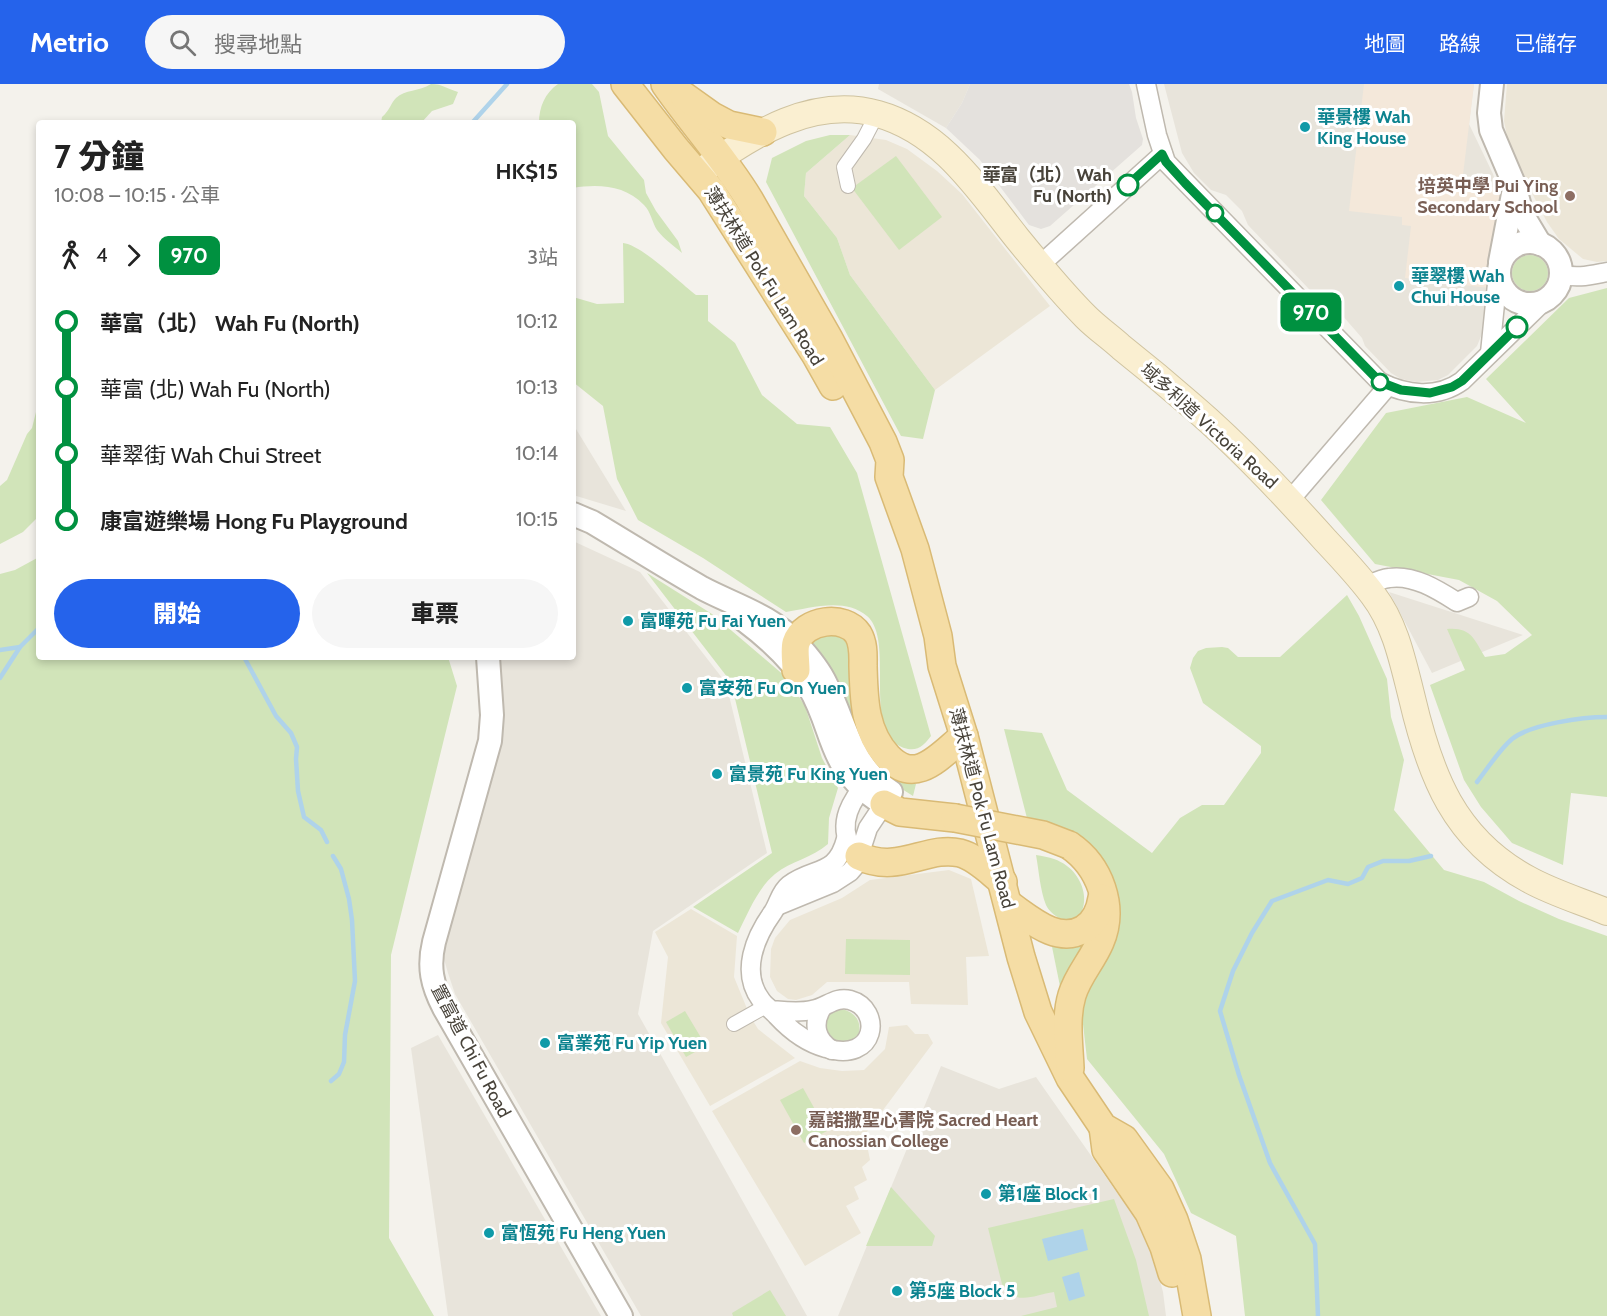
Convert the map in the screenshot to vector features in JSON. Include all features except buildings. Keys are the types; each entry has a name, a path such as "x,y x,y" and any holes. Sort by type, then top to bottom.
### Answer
{"main road":[{"name":"薄扶林道 Pok Fu Lam Road","path":"625,84 725,209 815,354 876,466 889,477"},
{"name":"薄扶林道 Pok Fu Lam Road","path":"665,84 687,117 721,157 749,199 834,349 883,442 890,460 889,477 915,549 938,636 942,666 964,736 1021,957 1038,1012 1070,1078 1103,1127 1124,1139 1160,1189 1187,1259 1197,1316"},
{"path":"665,84 729,125 763,132"},
{"name":"域多利道 Victoria Road","path":"698,173 763,132 783,122 818,111 856,110 895,120 924,135 954,159 1088,319 1196,409 1290,500 1366,586 1386,615 1398,642 1420,732 1432,769 1448,801 1470,833 1503,863 1528,879 1607,912"},
{"path":"796,670 796,643 806,630 822,622 840,622 857,633 862,645 864,698 869,725 884,753 903,768 909,770 923,768 964,736"},
{"path":"877,790 900,812 955,818 1043,835 1077,850 1090,865 1102,888 1107,911 1104,933 1078,980 1071,1001 1068,1022 1070,1078"},
{"path":"853,848 883,864 942,853 958,853 972,858 1047,930 1062,934 1073,933 1094,920 1101,906 1102,888"},
{"name":"薄扶林道 Pok Fu Lam Road","path":"1103,1127 1106,1150 1140,1198 1157,1230 1175,1285 1179,1316"}],"street":[{"path":"1146,84 1162,154 1166,162 1380,382 1416,393 1438,392 1452,387 1462,381 1490,353 1545,300 1557,288 1561,274 1556,257 1549,249 1529,242 1514,246 1508,251 1499,269 1500,284 1516,301 1534,304 1545,300"},
{"path":"1492,84 1489,113 1491,130 1514,184 1522,214 1540,244"},
{"path":"848,186 844,167 877,114"},
{"path":"1040,264 1162,154"},
{"path":"1490,353 1499,269 1514,184"},
{"path":"1561,274 1569,277 1607,272"},
{"path":"1290,500 1388,386"},
{"path":"576,515 592,522 703,588 777,626 796,643 822,677 850,743 877,790 868,828 853,848"},
{"path":"1366,586 1388,578 1410,579 1441,592 1457,602 1469,597"},
{"path":"703,588 756,629 796,670 815,700 835,753 843,766 877,790"},
{"name":"置富道 Chi Fu Road","path":"488,660 492,716 490,741 434,942 431,955 431,976 444,1008 621,1316"},
{"path":"734,1024 769,1008 805,1011 822,1008 835,1000 852,1000 866,1011 869,1018 868,1036 864,1043 850,1052 841,1053 804,1038 792,1030 769,1008 756,992 752,982 751,966 756,939 777,906 842,878 856,865 853,848 844,829 846,817 850,805 877,790"},
{"path":"822,1008 817,1018 816,1028 824,1045 832,1050"}],"shaded area":[{"path":"879,84 970,84 962,103 946,128 878,89"},
{"path":"970,84 1129,84 1143,139 1142,145 1050,226 1041,229 1029,225 980,160 946,128 962,103"},
{"path":"1164,84 1474,84 1469,124 1493,174 1500,195 1484,329 1477,346 1448,375 1438,380 1417,382 1401,379 1391,373 1365,346 1362,338 1342,315 1328,309 1248,225 1242,211 1226,195 1211,190 1194,173 1182,153"},
{"path":"1364,84 1474,84 1462,183 1501,188 1489,288 1405,278 1411,226 1402,225 1402,217 1349,211"},
{"name":"培英中學 Pui Ying Secondary School","path":"1507,84 1607,84 1607,261 1597,262 1583,259 1559,239 1547,222 1520,170 1507,136 1504,121"},
{"path":"850,135 886,140 907,149 937,171 962,194 1050,306 935,390 850,275 837,238 804,196 806,173"},
{"path":"576,429 626,511 576,496"},
{"path":"576,542 640,572 726,683 767,853 653,931 638,1014 807,1316 641,1316 455,994 440,945 495,660 576,660"},
{"path":"1389,592 1523,635 1432,673"},
{"path":"949,870 971,879 989,956 966,957 968,1005 911,1004 909,982 827,982 812,995 796,1000 788,999 777,991 770,977 771,949 775,938 790,920 842,898 870,880"},
{"path":"691,909 737,936 734,977 750,1016 758,1029 795,1058 710,1106 661,1023 668,957 655,932"},
{"name":"嘉諾撒聖心書院 Sacred Heart Canossian College","path":"907,1025 915,1034 928,1034 933,1043 854,1149 868,1150 870,1160 862,1167 867,1180 854,1187 859,1199 846,1206 861,1233 805,1266 712,1111 800,1061 820,1068 842,1071 864,1070 885,1049 889,1027"},
{"path":"438,1035 601,1316 448,1316 411,1048"},
{"path":"941,1066 999,1089 1036,1077 1141,1227 1154,1259 1163,1292 1166,1316 838,1316"}],"green space":[{"path":"431,84 458,92 453,104 432,111 424,120 382,120 394,100 400,95"},
{"path":"558,84 592,84 599,92 608,136 644,180 646,193 678,241 682,253 657,230 648,211 637,198 620,190 601,186 576,188 576,120 539,120 540,111 550,92"},
{"path":"830,135 850,135 806,173 804,196 837,238 850,275 935,390 923,439 901,436 766,182 772,158 806,141"},
{"path":"896,156 942,217 899,250 852,188"},
{"path":"623,243 631,245 650,257 696,295 708,295 708,321 735,343 762,395 797,424 830,427 857,473 931,736 921,746 908,749 893,741 885,727 881,709 879,646 875,629 867,616 858,610 838,605 816,606 786,612 703,558 638,520 617,479 603,406 576,384 576,298 597,304 624,303"},
{"path":"1530,255 1542,261 1548,273 1542,285 1530,291 1518,285 1512,273 1518,261"},
{"path":"1607,288 1607,797 1571,793 1563,865 1512,843 1481,807 1464,780 1430,685 1465,670 1447,629 1467,632 1485,657 1505,654 1532,635 1497,601 1459,580 1375,564 1321,500 1386,413 1467,397 1526,423 1486,379 1569,298"},
{"path":"36,412 36,519 23,532 0,544 0,486 7,480 27,434 32,428"},
{"path":"36,559 36,660 449,660 457,686 391,955 389,1238 434,1316 0,1316 0,574 15,570"},
{"path":"647,573 712,614 786,677 805,706 822,758 838,788 829,818 828,844 775,874 763,886 738,933 693,907 772,853 731,682"},
{"path":"1347,595 1359,616 1387,679 1391,717 1404,760 1394,810 1444,870 1484,882 1559,919 1607,936 1607,1316 1245,1316 1236,1236 1191,1213 1164,1154 1087,1059 1080,998 1118,906 1112,877 1098,855 1028,822 1004,729 1042,733 1067,790 1152,853 1180,818 1202,805 1224,805 1261,753 1261,746 1203,703 1190,668 1198,651 1222,647 1228,648 1238,657 1280,657"},
{"path":"829,633 843,635 851,644 901,779 916,784 913,796 875,772 803,644"},
{"path":"1036,855 1054,859 1068,866 1077,877 1084,899 1083,909 1078,917 1070,920 1059,918 1048,909 1042,893"},
{"path":"1099,924 1063,1001 1050,937"},
{"path":"846,939 910,940 910,975 845,974"},
{"path":"842,1009 856,1017 859,1025 858,1035 856,1040 834,1045 823,1024 830,1013"},
{"path":"685,1011 706,1046 686,1057 666,1022"},
{"path":"803,1088 827,1131 804,1143 780,1100"},
{"path":"891,1187 935,1236 932,1246 866,1246"},
{"path":"1114,1199 1136,1260 1149,1316 1021,1316 1057,1307 1054,1292 1025,1298 1007,1291 1002,1284 988,1228"},
{"path":"770,1290 786,1316 733,1316 732,1313"}],"water":[{"path":"1083,1229 1088,1250 1048,1261 1042,1239"},
{"path":"1079,1272 1085,1296 1069,1301 1062,1277"}],"waterway":[{"path":"475,120 507,84"},
{"path":"0,678 20,647 36,631"},
{"path":"0,650 20,647"},
{"path":"246,660 276,716 291,733 297,747 298,791 304,817 321,830 327,842"},
{"path":"1477,782 1503,748 1521,734 1558,722 1607,717"},
{"path":"331,1081 339,1074 344,1062 345,1035 355,981 349,899 341,869 333,856"},
{"path":"1318,1316 1315,1244 1270,1163 1239,1075 1220,1011 1233,971 1252,933 1272,901 1328,880 1348,884 1362,878 1368,867 1383,861 1409,861 1431,856"}],"bus line":[{"name":"970","path":"1128,185 1162,154 1166,162 1185,183 1351,353 1380,382 1395,389 1430,393 1452,387 1462,381 1517,327"}],"place":[{"name":"華景樓 Wah King House","path":"1305,127"},
{"name":"華富（北） Wah Fu (North)","path":"1128,185"},
{"name":"培英中學 Pui Ying Secondary School","path":"1570,196"},
{"name":"華翠樓 Wah Chui House","path":"1399,286"},
{"name":"富暉苑 Fu Fai Yuen","path":"628,621"},
{"name":"富安苑 Fu On Yuen","path":"687,688"},
{"name":"富景苑 Fu King Yuen","path":"717,774"},
{"name":"富業苑 Fu Yip Yuen","path":"545,1043"},
{"name":"嘉諾撒聖心書院 Sacred Heart Canossian College","path":"796,1130"},
{"name":"第1座 Block 1","path":"986,1194"},
{"name":"富恆苑 Fu Heng Yuen","path":"489,1233"},
{"name":"第5座 Block 5","path":"897,1291"}]}
